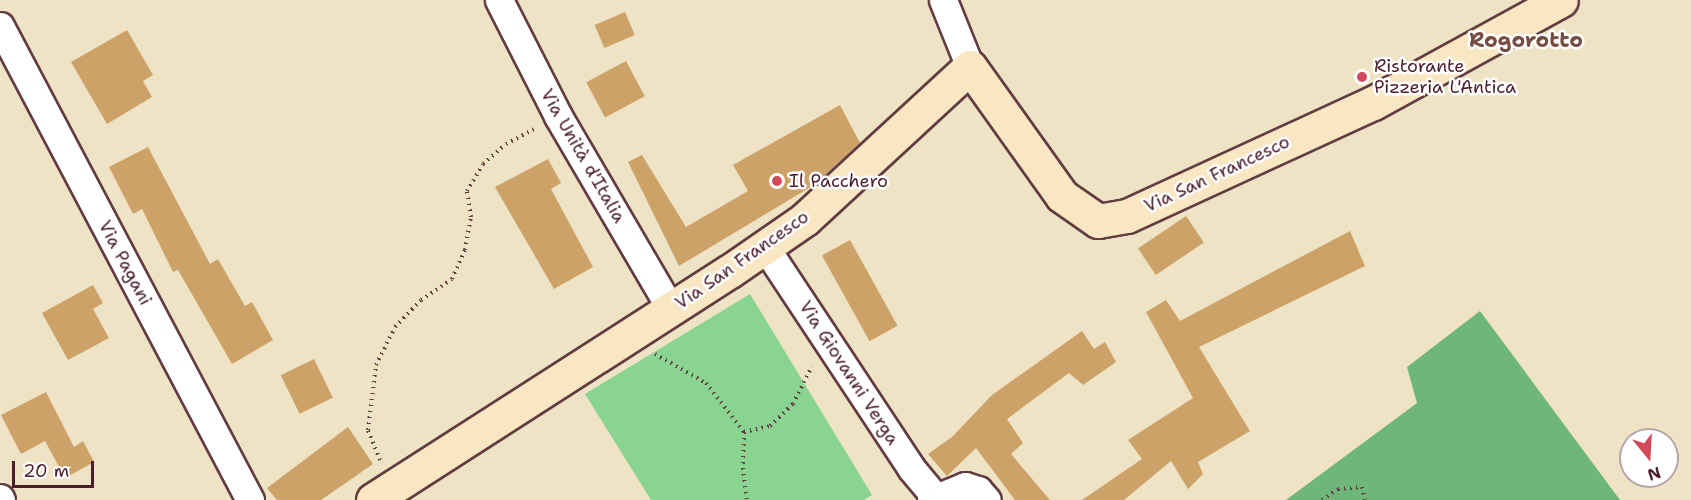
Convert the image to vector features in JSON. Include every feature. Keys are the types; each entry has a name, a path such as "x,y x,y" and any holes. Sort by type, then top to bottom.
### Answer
{"street":[{"name":"Via Unità d'Italia","path":"499,0 558,116 671,309"},
{"path":"943,0 970,67"},
{"name":"Via San Francesco","path":"382,494 671,309 805,219 970,67 1062,196 1098,221 1127,216 1373,103 1561,0"},
{"name":"Via Pagani","path":"0,26 250,500"},
{"name":"Via Giovanni Verga","path":"765,246 933,499"},
{"path":"933,499 965,486 978,490 987,500"}],"path":[{"path":"382,494 368,430 376,365 395,327 421,300 452,279 465,250 471,217 466,191 483,164 506,144 558,116"},
{"path":"624,339 706,383 744,432 747,500"},
{"path":"744,432 770,426 793,404 826,339"},
{"path":"1322,500 1338,489 1362,487 1365,500"}],"green space":[{"path":"750,294 872,495 864,500 651,500 585,394"},
{"path":"1480,311 1620,500 1286,500 1417,403 1407,367"}],"building":[{"path":"625,12 635,35 604,48 595,25"},
{"path":"127,30 153,75 143,81 152,97 107,124 71,62"},
{"path":"626,61 645,96 605,117 586,82"},
{"path":"840,105 860,143 814,185 679,266 628,162 642,155 686,227 748,191 733,165"},
{"path":"148,147 210,264 218,259 245,306 252,302 273,340 232,364 178,270 173,272 142,209 133,214 109,167"},
{"path":"548,159 561,183 551,189 593,267 554,289 495,187"},
{"path":"1186,216 1204,243 1156,275 1138,248"},
{"path":"1350,231 1365,266 1199,347 1250,431 1198,462 1203,474 1188,489 1171,461 1124,500 1082,500 1142,459 1128,440 1193,398 1146,312 1166,300 1180,321"},
{"path":"850,240 898,326 870,341 822,256"},
{"path":"93,285 103,303 93,309 109,338 68,360 42,313"},
{"path":"1082,331 1094,349 1105,342 1116,362 1083,385 1069,373 1007,419 1023,443 1011,454 1050,500 1015,500 976,448 947,476 928,454 952,437 992,395"},
{"path":"314,359 333,398 300,414 281,375"},
{"path":"46,392 74,447 83,441 94,462 65,478 45,441 21,454 1,415"},
{"path":"348,427 373,464 321,500 277,500 267,488"}],"place":[{"name":"Ristorante Pizzeria L'Antica","path":"1362,77"},
{"name":"Il Pacchero","path":"777,181"}],"district":[{"name":"Rogorotto","path":"1526,40"}]}
